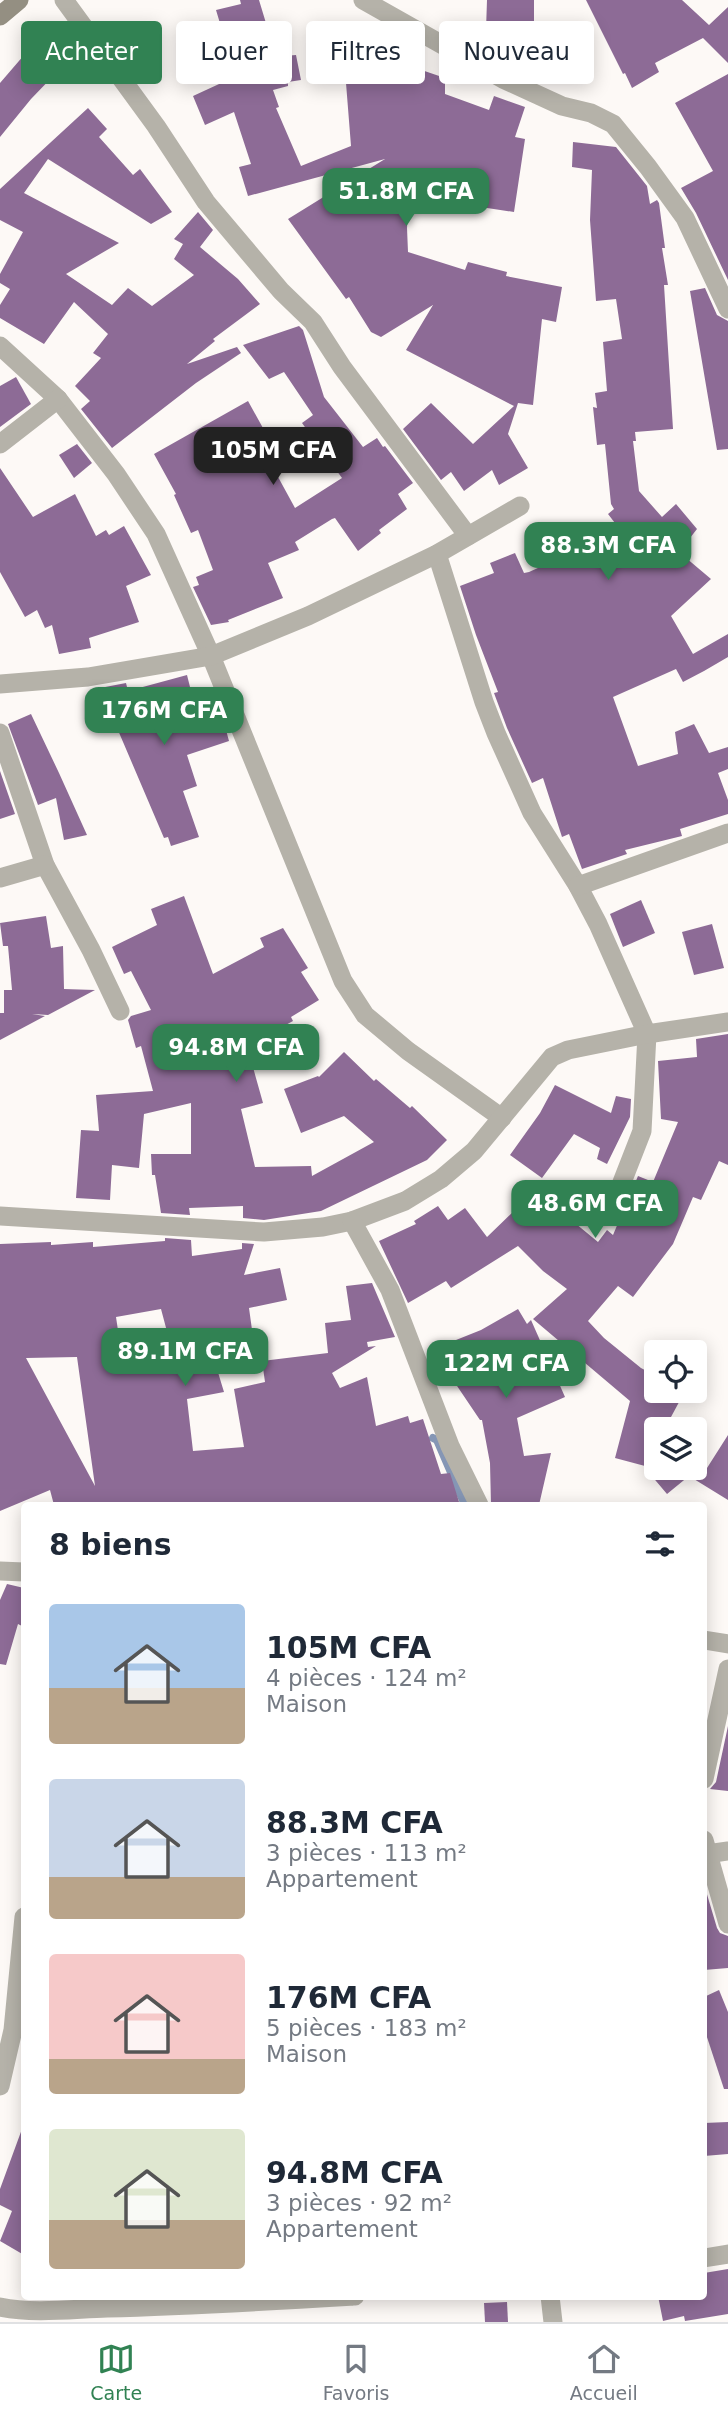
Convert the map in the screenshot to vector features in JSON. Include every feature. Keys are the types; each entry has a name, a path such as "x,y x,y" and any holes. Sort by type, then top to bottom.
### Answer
{"main road":[{"path":"0,16 19,0"}],"street":[{"path":"64,0 156,126 206,202 281,291 313,322 342,367 468,536"},
{"path":"363,0 503,79 562,106 591,113 613,124 649,167 685,218 728,309"},
{"path":"0,346 58,399 116,474 156,534 211,656 343,981 365,1015 408,1051 502,1118"},
{"path":"0,444 58,399"},
{"path":"0,684 88,677 211,656 308,616 437,554 520,506"},
{"path":"437,554 496,733 533,813 598,924 648,1034 642,1131 610,1213"},
{"path":"0,733 45,865 120,1011"},
{"path":"578,886 728,833"},
{"path":"0,878 45,865"},
{"path":"0,1216 264,1233 352,1221 405,1201 441,1179 474,1151 552,1057 568,1050 648,1034 728,1022"},
{"path":"352,1221 390,1290 450,1446 478,1502"},
{"path":"0,1571 21,1572"},
{"path":"707,1640 728,1644"},
{"path":"707,1765 728,1669"},
{"path":"707,1847 728,1851"},
{"path":"707,1854 728,1924"},
{"path":"0,2086 12,2029 21,1945"},
{"path":"707,2258 728,2254"},
{"path":"9,2313 284,2300"},
{"path":"550,2300 553,2322"}],"building":[{"path":"240,0 259,0 265,21 219,21 216,10 241,4"},
{"path":"487,0 534,0 534,21 486,21"},
{"path":"586,0 682,0 709,25 728,7 728,63 703,38 655,63 659,72 632,88"},
{"path":"292,55 296,55 301,80 292,81"},
{"path":"21,59 21,84 45,84 0,137 0,83"},
{"path":"425,71 439,76 439,84 445,84 445,94 489,110 494,96 525,107 515,137 525,139 514,212 409,196 407,228 408,252 465,270 468,262 507,272 506,276 562,287 556,322 542,319 533,405 518,403 508,434 528,468 499,485 492,470 464,491 451,472 441,480 403,429 431,403 473,444 514,406 406,350 433,305 381,337 371,332 349,297 346,299 288,219 385,159 248,196 239,167 251,164 234,112 205,125 193,96 219,84 288,84 273,90 279,107 276,108 301,166 351,146 346,84 425,84"},
{"path":"728,74 728,280 681,188 713,171 675,103"},
{"path":"88,108 107,129 99,137 133,175 140,169 172,212 151,224 48,159 24,193 119,243 66,274 112,305 128,288 152,306 194,275 174,259 183,244 174,239 198,212 213,230 200,247 238,279 260,304 213,339 215,341 187,364 237,347 241,353 196,383 112,448 81,409 90,401 75,386 101,358 93,353 108,334 74,302 44,344 0,318 0,305 10,289 0,283 0,274 23,232 0,220 0,189"},
{"path":"573,142 616,147 647,186 650,204 657,200 659,203 668,285 664,285 673,429 635,432 636,441 633,441 639,491 662,517 676,504 697,529 679,552 711,579 671,616 693,654 728,634 728,657 704,671 683,682 676,669 613,697 638,766 678,754 675,732 694,724 709,753 728,747 728,769 718,773 728,800 728,814 680,829 682,836 625,850 627,854 582,869 569,834 562,837 543,778 532,783 507,728 494,693 498,692 460,586 494,573 490,563 515,553 524,573 529,572 582,548 580,542 618,527 608,514 614,509 611,504 605,444 597,445 593,407 597,408 595,393 607,391 603,342 622,339 616,299 596,301 590,220 592,170 572,167"},
{"path":"705,288 717,315 728,321 728,449 717,450 690,291"},
{"path":"299,326 303,330 324,397 363,447 377,438 413,483 398,494 407,509 379,530 381,533 358,551 335,518 332,519 295,542 299,550 268,563 283,598 228,620 229,622 211,625 193,587 199,585 196,577 213,570 198,530 191,533 174,495 176,494 154,454 248,401 269,439 260,444 295,508 342,478 302,423 313,415 284,372 269,379 243,345"},
{"path":"16,377 31,404 0,427 0,386"},
{"path":"77,444 92,463 74,478 59,455"},
{"path":"0,468 33,517 75,494 96,536 106,530 109,535 124,526 151,575 126,586 139,622 89,638 91,648 59,654 52,625 45,628 37,610 25,617 0,572"},
{"path":"187,675 200,727 223,719 229,741 187,755 197,786 183,791 199,837 171,846 168,837 164,838 100,688 126,683 128,691"},
{"path":"31,714 87,835 64,840 56,798 38,805 8,724"},
{"path":"0,771 15,814 0,819"},
{"path":"184,896 213,974 264,947 260,938 283,928 308,968 301,972 319,1000 291,1017 293,1021 247,1046 263,1103 241,1109 255,1167 311,1166 312,1176 374,1142 344,1116 301,1133 284,1089 319,1077 344,1052 374,1081 376,1079 410,1108 412,1106 447,1140 427,1160 321,1211 264,1220 243,1218 243,1206 189,1208 190,1215 161,1213 155,1175 152,1175 151,1154 191,1154 191,1103 144,1114 139,1168 112,1165 110,1200 76,1198 81,1130 99,1131 96,1095 153,1091 141,1046 136,1048 128,1020 131,1016 151,1010 131,971 124,974 112,947 157,925 151,909"},
{"path":"641,900 655,933 623,947 610,914"},
{"path":"46,916 51,948 63,946 64,989 95,990 48,1015 32,1014 45,1016 0,1040 0,1013 4,1013 4,990 12,990 8,946 3,946 0,923"},
{"path":"712,924 724,968 694,975 682,932"},
{"path":"728,1034 728,1165 719,1161 701,1200 693,1197 673,1244 633,1297 618,1286 588,1321 604,1338 644,1370 644,1403 679,1403 671,1417 644,1417 644,1466 615,1458 630,1401 533,1319 567,1289 543,1271 518,1246 451,1288 446,1281 408,1303 379,1241 416,1224 414,1221 438,1206 448,1220 465,1208 487,1237 515,1210 518,1213 542,1183 571,1205 564,1214 598,1242 607,1230 613,1235 638,1176 653,1182 678,1122 661,1119 658,1061 697,1057 696,1039"},
{"path":"555,1085 611,1113 616,1096 631,1099 630,1117 607,1164 597,1159 600,1148 574,1134 542,1178 510,1155 540,1113"},
{"path":"165,1238 191,1240 192,1256 242,1249 242,1243 254,1244 244,1275 280,1268 287,1300 249,1308 253,1337 209,1343 224,1392 187,1399 193,1451 244,1447 234,1389 265,1382 262,1361 328,1353 325,1323 351,1320 346,1286 372,1283 395,1337 367,1342 368,1347 376,1346 332,1373 340,1388 367,1377 376,1426 408,1416 410,1423 423,1419 441,1474 450,1473 459,1502 53,1502 50,1490 0,1511 0,1244 93,1242 93,1247 165,1241","holes":["161,1309 173,1354 123,1364 116,1317","77,1357 95,1486 26,1358"]},
{"path":"518,1309 527,1324 531,1320 565,1397 517,1418 524,1456 551,1453 540,1502 491,1502 490,1463 482,1420 453,1380 441,1346 481,1330"},
{"path":"728,1435 728,1500 696,1480 707,1480 707,1468"},
{"path":"655,1480 684,1480 667,1494"},
{"path":"7,1584 21,1587 21,1626 18,1624 6,1665 0,1664 0,1600"},
{"path":"728,1726 728,1791 710,1789 716,1782"},
{"path":"707,1894 717,1928 720,1933 728,1936 728,1968 707,1970"},
{"path":"719,1990 728,2012 728,2089 724,2089 707,2037 707,1996"},
{"path":"728,2122 728,2154 707,2156 707,2123"},
{"path":"21,2132 21,2253 0,2241 12,2211 0,2205 0,2189"},
{"path":"728,2269 728,2314 685,2321 684,2316 663,2321 659,2300 707,2300 707,2272"},
{"path":"507,2302 508,2322 485,2322 484,2303"}],"waterway":[{"path":"433,1438 437,1440 464,1502"}]}
